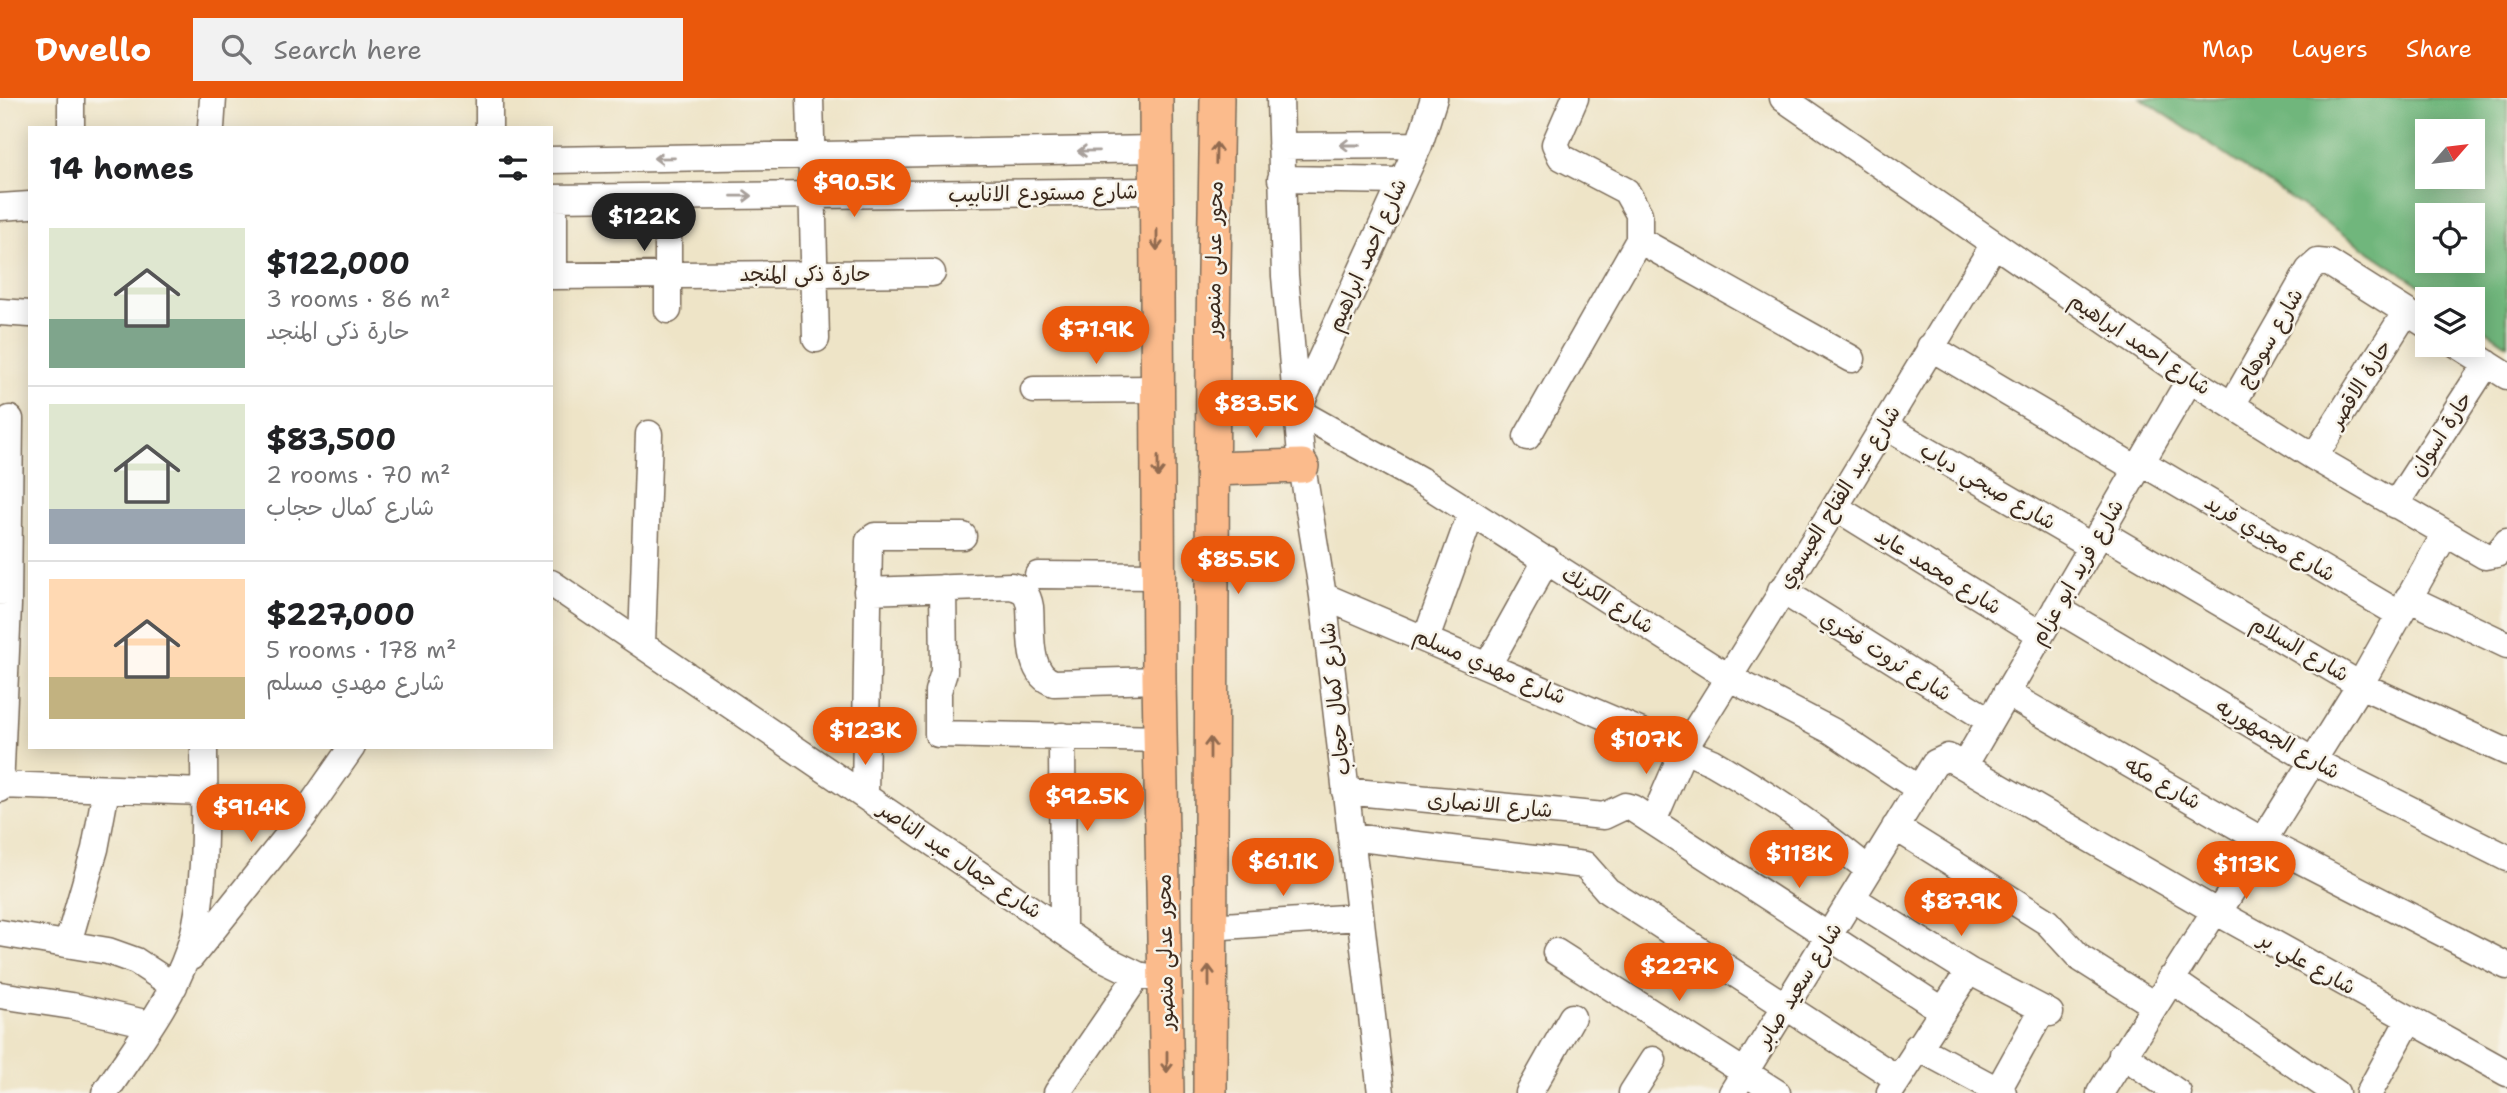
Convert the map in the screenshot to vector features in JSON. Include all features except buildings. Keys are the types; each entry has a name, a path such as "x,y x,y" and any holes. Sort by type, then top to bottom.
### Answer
{"main road":[{"name":"محور عدلى منصور","path":"1156,98 1161,739 1153,978 1167,1093"},
{"name":"محور عدلى منصور","path":"1210,1093 1212,469 1217,98"},
{"path":"1212,469 1301,466"}],"street":[{"path":"71,98 71,126"},
{"path":"211,126 213,98"},
{"path":"489,98 489,126"},
{"path":"810,98 816,339"},
{"name":"شارع كمال حجاب","path":"1280,98 1285,276 1301,466 1323,596 1381,1093"},
{"name":"شارع احمد ابراهيم","path":"1297,411 1419,145 1434,98"},
{"path":"1527,436 1639,240 1639,214 1626,191 1561,157 1555,144 1575,98"},
{"name":"شارع احمد ابراهيم","path":"1783,98 2190,379 2314,457 2489,557 2497,554 2507,542"},
{"path":"1281,146 1419,145"},
{"name":"شارع مستودع الانابيب","path":"553,160 1156,149"},
{"path":"1281,179 1401,181"},
{"name":"شارع مستودع الانابيب","path":"553,198 1156,191"},
{"path":"668,197 668,310"},
{"path":"0,207 28,205"},
{"path":"1639,240 1853,359"},
{"name":"شارع عبد الفتاح العيسوي","path":"1642,814 1835,507 1994,244"},
{"name":"شارع سوهاج","path":"2232,405 2309,270 2318,262 2329,263 2415,317"},
{"name":"حارة ذكى المنجد","path":"553,276 933,273"},
{"path":"0,312 28,314"},
{"name":"حارة الاقصر","path":"2314,457 2415,321"},
{"name":"شارع مجدي فريد","path":"1930,347 2139,466 2404,606 2507,645"},
{"path":"2478,357 2497,369"},
{"name":"حارة اسوان","path":"2395,505 2497,369"},
{"name":"شارع فريد ابو عزام","path":"1964,766 2190,379"},
{"path":"1034,390 1157,389"},
{"name":"شارع الكرنك","path":"1297,411 1420,480 1728,677 1832,731 1919,789"},
{"path":"13,419 13,605 2,703 0,787 204,792"},
{"name":"شارع صبحي دياب","path":"1885,426 2096,539"},
{"path":"642,645 649,434"},
{"name":"شارع محمد عايد","path":"1835,507 2040,635"},
{"path":"1426,639 1471,514"},
{"path":"2099,1093 2313,761 2360,685 2445,534"},
{"path":"865,796 868,544 872,537 964,536"},
{"name":"شارع السلام","path":"2096,539 2360,685 2507,752"},
{"path":"1488,665 1547,559"},
{"path":"1038,575 1158,576"},
{"name":"شارع جمال عبد الناصر","path":"553,584 1101,957 1153,978"},
{"path":"867,591 1011,586 1022,589 1028,597 1030,607 1037,671 1044,680 1054,683 1159,680"},
{"path":"943,588 943,672 938,691 938,734 1161,739"},
{"name":"شارع ثروت فخري","path":"1781,590 1990,721"},
{"name":"شارع مهدي مسلم","path":"1323,596 1684,749 1767,793 1819,829 1869,870"},
{"name":"شارع الجمهوريه","path":"2056,608 2313,761 2507,858"},
{"name":"شارع مكه","path":"2006,693 2263,841 2507,966"},
{"path":"1062,736 1063,930"},
{"path":"178,976 197,918 204,749"},
{"path":"105,1093 178,976 303,817 351,749"},
{"name":"شارع سعيد صابر","path":"1738,1083 1939,759 1948,757 1964,766"},
{"name":"شارع علي بر","path":"1964,766 2216,912 2507,1073"},
{"path":"68,943 95,849 106,790"},
{"name":"شارع الانصارى","path":"1345,791 1604,816 1626,806 1642,814"},
{"path":"1642,814 1942,1010"},
{"path":"1895,827 2047,922 2080,958 2154,1005"},
{"path":"1350,837 1580,864 1594,872 1608,891 1785,1007 1893,1086 1969,971"},
{"path":"1852,898 1969,971 2047,1011 1991,1090 1917,1046"},
{"path":"1209,927 1359,916"},
{"path":"0,933 68,943 136,961 178,976"},
{"path":"1556,952 1738,1083 1777,1093"},
{"path":"1057,1093 1153,978"},
{"path":"2170,979 2336,1093"},
{"path":"0,995 72,1006 149,1024"},
{"path":"1529,1093 1572,1017"},
{"path":"2369,1093 2409,1020"},
{"path":"2122,1054 2178,1093"},
{"path":"1632,1093 1653,1060"}],"green space":[{"path":"2141,98 2507,98 2507,344 2485,329 2485,287 2422,287"}]}
